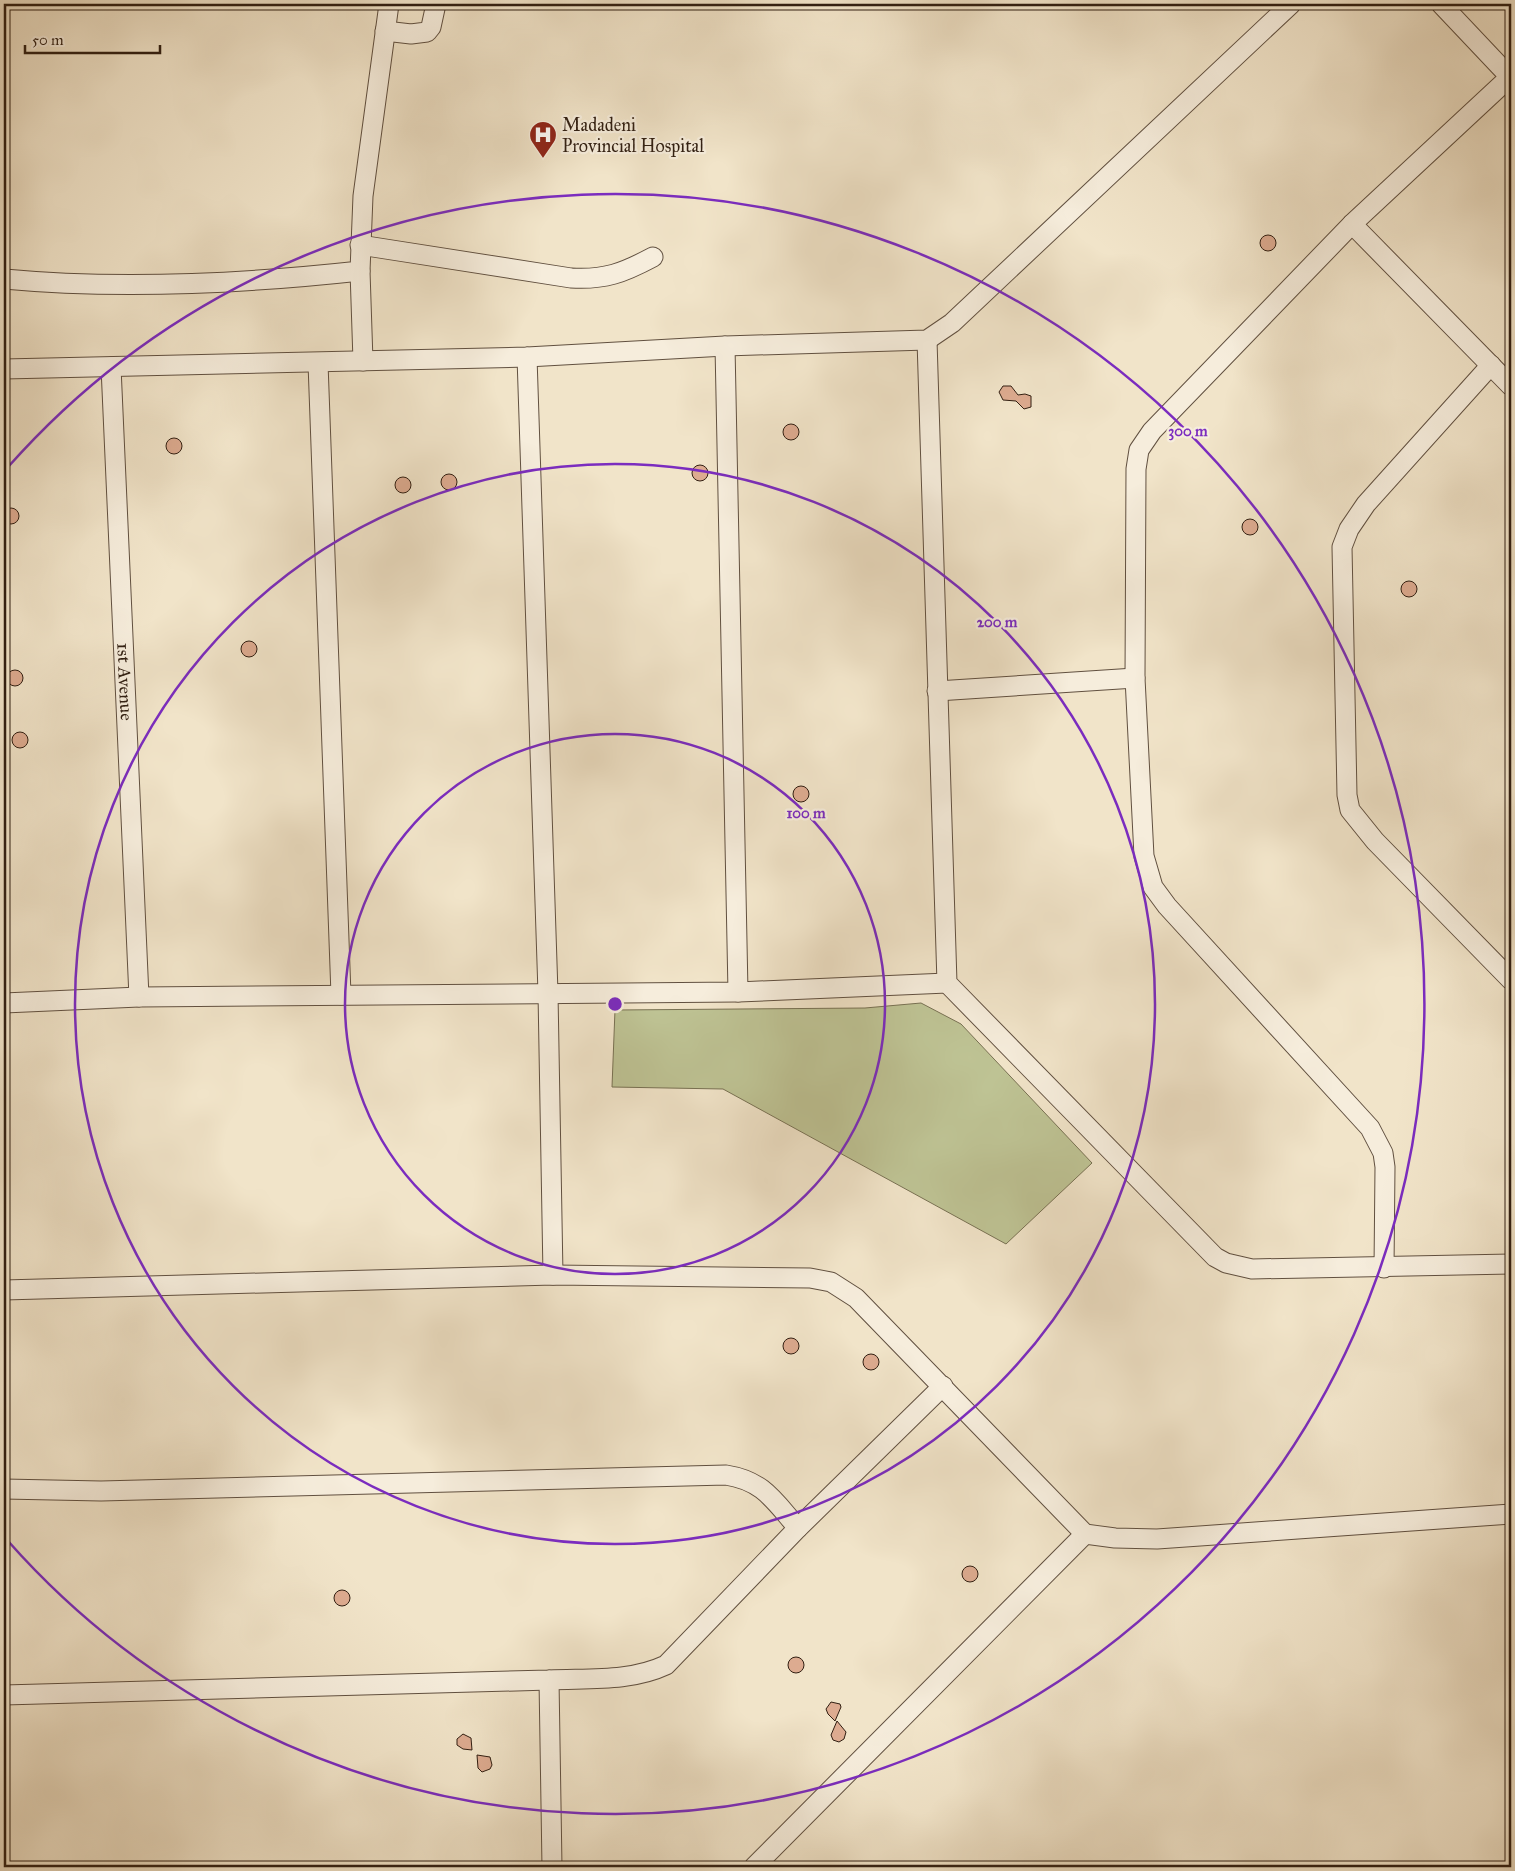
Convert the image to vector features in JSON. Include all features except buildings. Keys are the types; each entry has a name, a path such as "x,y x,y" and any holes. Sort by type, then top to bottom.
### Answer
{"street":[{"path":"363,361 360,245 363,196 389,4"},
{"path":"385,31 411,34 427,32 431,27 436,4"},
{"path":"4,368 526,357 725,346 927,340 952,323 1291,4"},
{"path":"1384,1268 1385,1167 1383,1153 1370,1128 1167,906 1153,887 1144,856 1135,678 1135,490 1140,450 1152,431 1352,224 1511,78 1441,4"},
{"path":"1352,224 1511,386"},
{"path":"360,245 593,280 611,277 653,257"},
{"path":"4,279 63,284 195,284 295,278 360,271"},
{"path":"927,340 947,983 1215,1257 1226,1264 1252,1269 1384,1268 1511,1264"},
{"path":"725,346 738,992"},
{"path":"526,357 548,993 553,1275"},
{"path":"318,362 341,995"},
{"path":"1491,365 1366,504 1349,530 1342,547 1346,795 1350,810 1375,841 1511,980"},
{"name":"1st Avenue","path":"111,367 139,997"},
{"path":"937,690 1135,678"},
{"path":"4,1003 139,997 738,992 947,983"},
{"path":"4,1290 553,1275 810,1278 831,1282 856,1298 1086,1534 1115,1538 1157,1539 1511,1514"},
{"path":"4,1695 550,1680 634,1676 651,1672 666,1665 798,1528 942,1386"},
{"path":"4,1489 101,1491 726,1475 742,1477 762,1487 798,1528"},
{"path":"754,1867 1086,1534"},
{"path":"550,1680 552,1867"}],"green space":[{"path":"921,1003 961,1024 1092,1163 1006,1244 723,1089 612,1087 615,1010 865,1008"}],"place":[{"name":"Madadeni Provincial Hospital","path":"543,159"}]}
